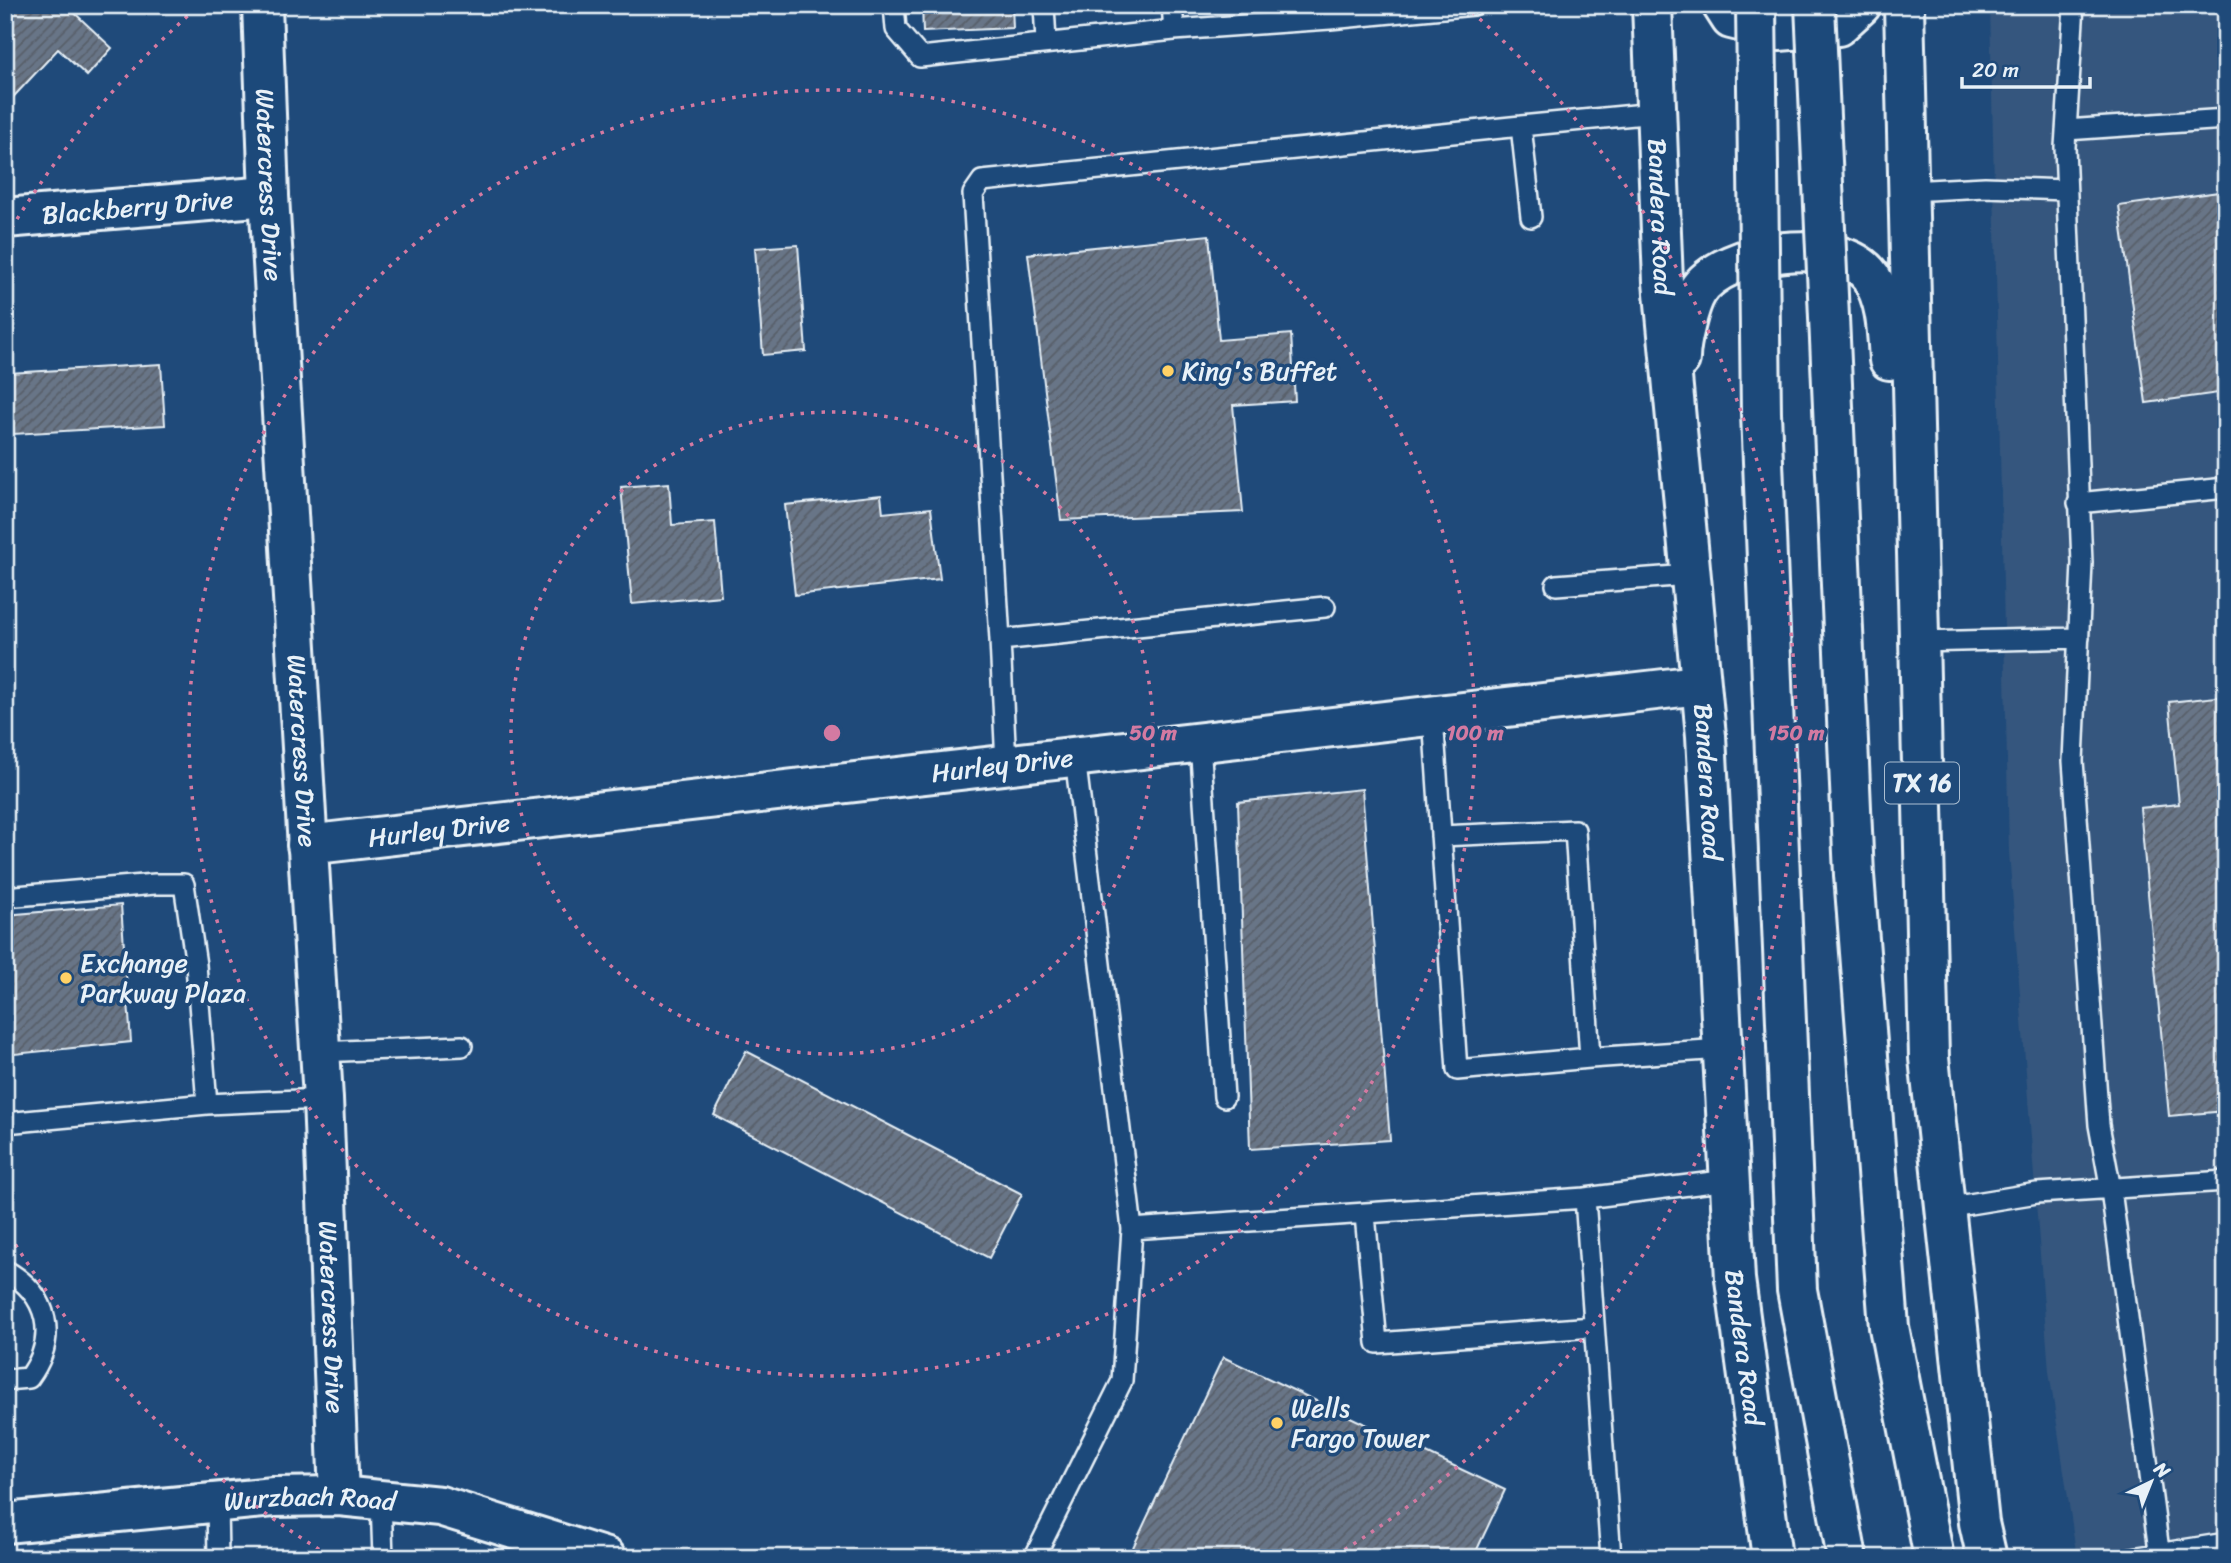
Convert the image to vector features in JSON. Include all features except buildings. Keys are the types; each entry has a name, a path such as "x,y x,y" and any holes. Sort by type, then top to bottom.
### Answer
{"main road":[{"name":"Watercress Drive","path":"262,5 269,196 323,1099 339,1496"},
{"name":"Bandera Road","path":"1652,5 1663,282 1699,685 1706,736 1735,1279 1772,1558"},
{"path":"1722,5 1731,19 1779,32 1838,26 1861,5"},
{"path":"1756,5 1761,413 1797,1290 1847,1558"},
{"path":"1815,5 1855,889 1889,1327 1934,1558"},
{"name":"TX 16","path":"1904,5 1929,1058 1979,1523 1987,1558"},
{"name":"Blackberry Drive","path":"5,218 269,196"},
{"path":"1679,457 1680,347 1697,292 1724,267 1773,253 1811,253 1851,259 1870,277 1885,312 1917,567"},
{"name":"Hurley Drive","path":"307,845 1699,685"},
{"name":"Wurzbach Road","path":"5,1522 274,1497 339,1496 440,1506 606,1558"}],"lane":[{"path":"894,5 896,29 920,57 1329,12 1474,5"},
{"path":"1044,5 1046,42"},
{"path":"1172,5 1174,30"},
{"path":"2074,5 2066,130 2066,190 2082,563 2073,761 2099,1125 2112,1190 2159,1556"},
{"path":"1006,764 973,194 982,181 1655,113"},
{"path":"2066,130 2226,119"},
{"path":"1521,125 1531,217"},
{"path":"1909,191 1985,187 2066,190"},
{"path":"2078,503 2226,488"},
{"path":"1556,585 1689,575"},
{"path":"1000,640 1325,607"},
{"path":"1919,642 2079,638"},
{"path":"1433,716 1458,1070 1722,1049"},
{"path":"1200,742 1224,1097"},
{"path":"1034,1558 1122,1381 1132,1228 1075,757"},
{"path":"1441,836 1575,830 1590,1058"},
{"path":"5,897 155,884 184,884 196,965 206,1104"},
{"path":"319,1052 462,1046"},
{"path":"5,1124 206,1104 323,1099"},
{"path":"1132,1228 1365,1215 1585,1198 1729,1181"},
{"path":"1945,1209 2037,1193 2226,1181"},
{"path":"1585,1198 1611,1558"},
{"path":"1365,1215 1377,1343 1593,1327"},
{"path":"5,1270 29,1289 47,1319 43,1359 29,1378 5,1380"},
{"path":"381,1500 383,1558"},
{"path":"217,1502 218,1558"},
{"path":"2132,1558 2159,1556 2226,1543"}],"shaded area":[{"path":"1990,5 2226,5 2226,1558 2077,1558 2049,1371 2009,851"}],"place":[{"name":"King's Buffet","path":"1168,371"},
{"name":"Exchange Parkway Plaza","path":"66,978"},
{"name":"Wells Fargo Tower","path":"1277,1423"}]}
